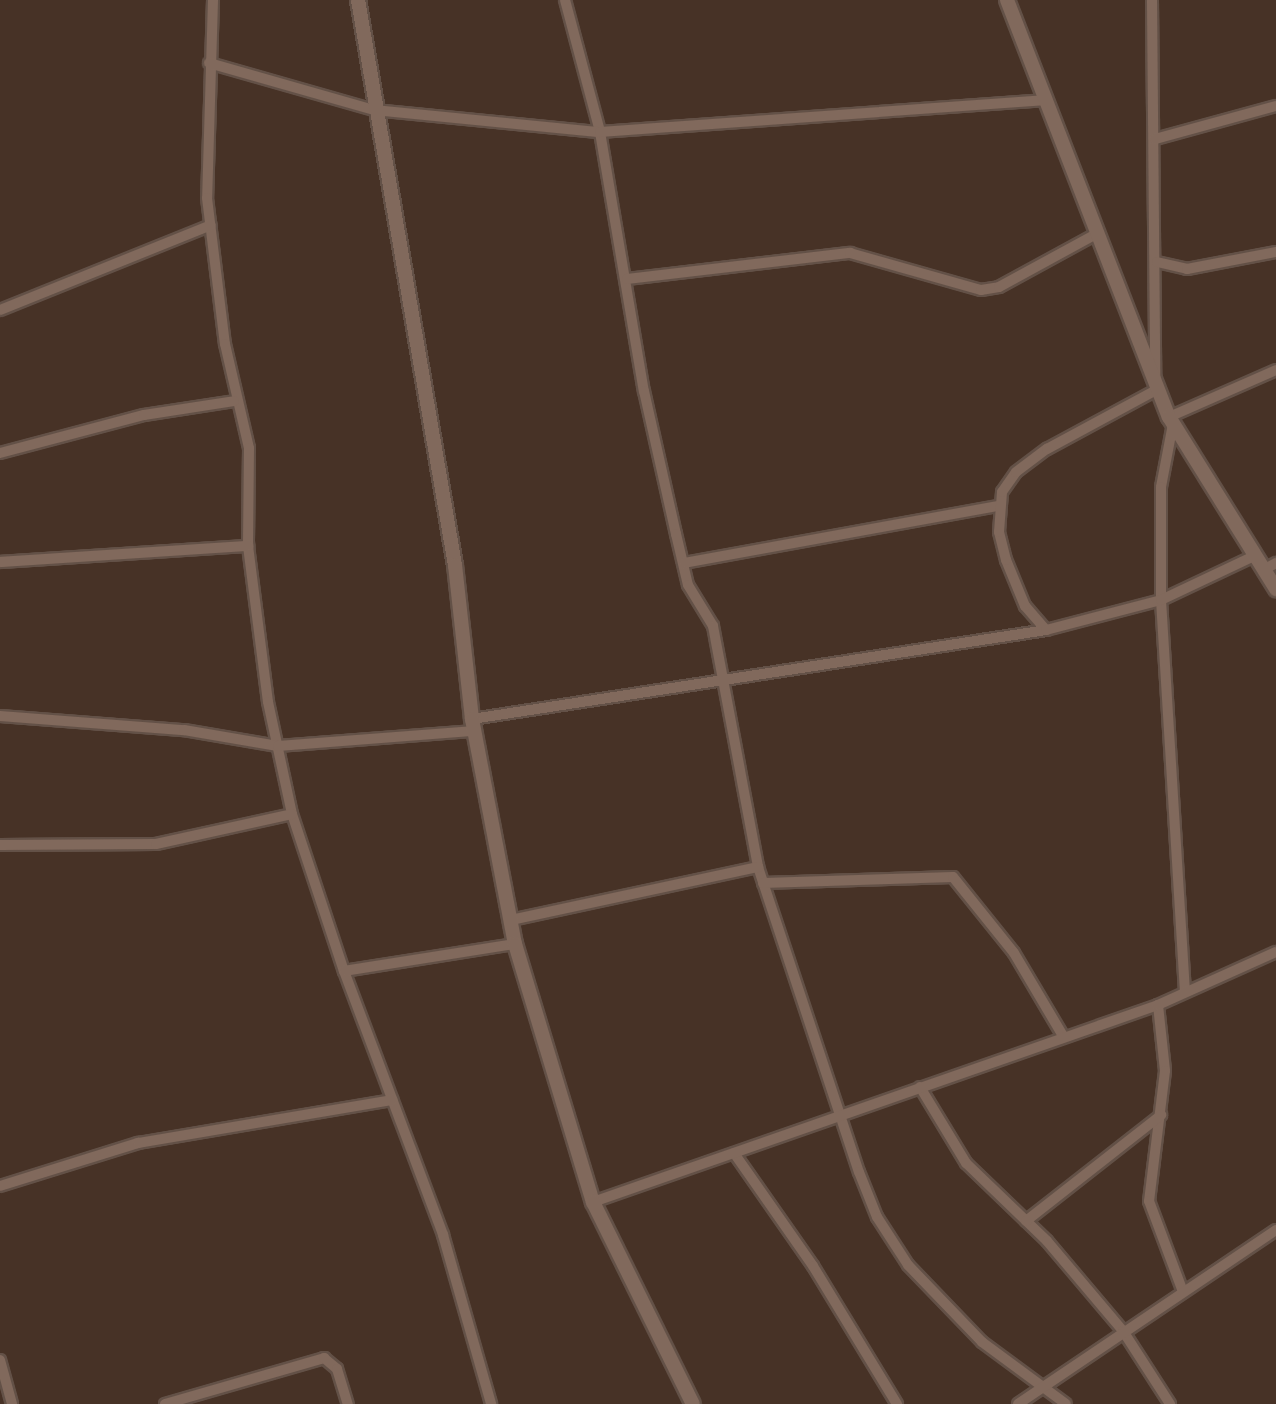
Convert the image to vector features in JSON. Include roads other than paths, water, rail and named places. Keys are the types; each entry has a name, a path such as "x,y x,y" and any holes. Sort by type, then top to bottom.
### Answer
{"street":[{"path":"213,0 209,63 211,225 234,401 249,448 248,546 278,746 292,814 344,971 466,1306 491,1404"},
{"path":"358,0 374,110 455,565 473,725 515,944 593,1202 693,1404"},
{"path":"565,0 600,132 644,391 688,585 713,626 758,867 877,1217 908,1265 982,1342 1066,1404"},
{"path":"1007,0 1171,421 1254,556 1270,566 1276,589"},
{"path":"1152,0 1156,386"},
{"path":"209,63 374,110 600,132 1047,100"},
{"path":"1155,139 1276,106"},
{"path":"0,310 211,225"},
{"path":"627,279 850,253 981,290 999,287 1098,233"},
{"path":"1157,262 1187,269 1276,252"},
{"path":"1171,421 1276,370"},
{"path":"1046,630 1025,606 1006,560 999,506 1002,492 1016,472 1047,449 1156,386"},
{"path":"0,453 144,415 234,401"},
{"path":"1171,421 1161,487 1161,600 1185,992"},
{"path":"684,563 999,506"},
{"path":"0,562 248,546"},
{"path":"0,716 184,730 278,746 473,725 724,680 1046,630 1161,600 1254,556"},
{"path":"0,845 176,842 292,814"},
{"path":"511,920 758,867"},
{"path":"763,883 953,877 1014,953 1063,1036"},
{"path":"344,971 515,944"},
{"path":"593,1202 1158,1005 1276,952"},
{"path":"1158,1005 1165,1071 1149,1201 1183,1292"},
{"path":"920,1087 966,1163 1026,1221 1123,1331 1170,1404"},
{"path":"0,1186 138,1143 392,1100"},
{"path":"1026,1221 1161,1115"},
{"path":"734,1153 813,1266 897,1404"},
{"path":"1018,1404 1276,1230"},
{"path":"165,1404 324,1358 337,1369 348,1404"},
{"path":"0,1360 12,1404"}]}
